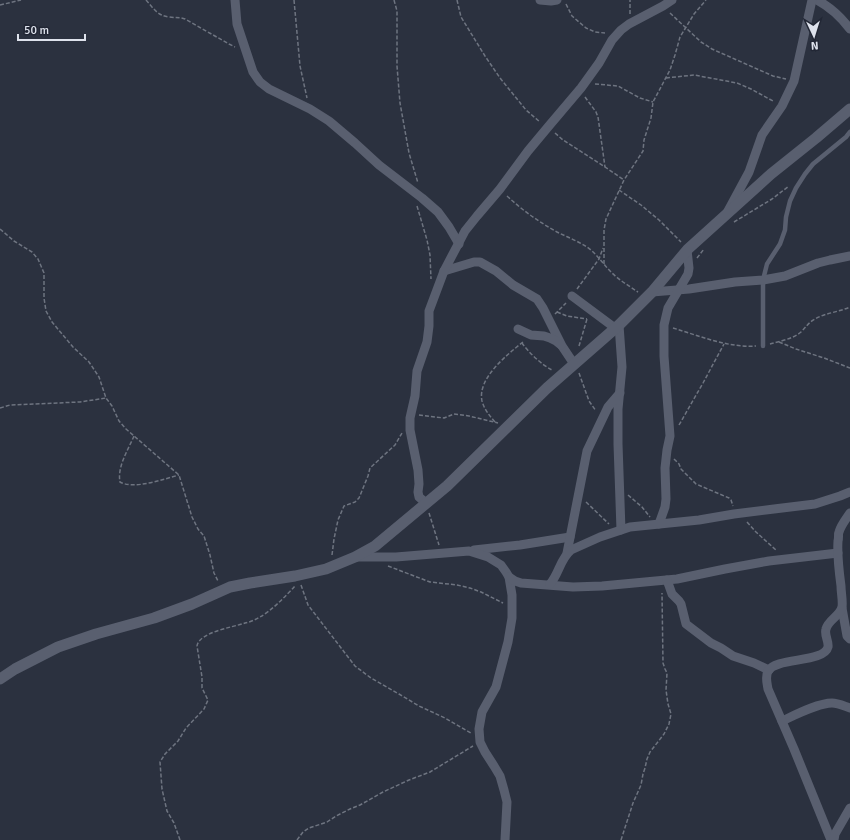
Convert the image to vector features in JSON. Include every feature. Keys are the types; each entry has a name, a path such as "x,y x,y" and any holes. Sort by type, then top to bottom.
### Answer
{"street":[{"path":"235,0 237,24 253,72 260,82 329,121 379,165 438,212 459,244"},
{"path":"540,0 556,0"},
{"path":"426,503 419,497 418,492 418,470 410,430 410,416 415,396 417,371 427,342 429,311 444,271 465,231 500,189 528,150 583,85 599,63 612,40 629,24 672,0"},
{"path":"729,219 749,172 762,135 782,106 794,80 804,42 812,0"},
{"path":"818,0 843,20 850,29"},
{"path":"0,679 15,669 58,647 102,632 154,618 192,604 230,587 250,583 299,578 355,557 375,546 447,486 547,388 617,326 649,295 688,250 729,219 771,174 850,109"},
{"path":"657,524 665,507 665,468 670,436 664,356 664,325 668,308 688,274 688,250"},
{"path":"649,295 785,276 818,263 850,256"},
{"path":"444,271 474,262 480,262 496,271 513,285 538,299 562,346"},
{"path":"572,296 602,319 617,326"},
{"path":"617,326 622,367 618,409 619,530"},
{"path":"518,329 531,335 544,336 556,341 577,362"},
{"path":"550,584 567,553 586,451 608,407 620,393"},
{"path":"567,553 575,547 630,527 699,520 736,513 815,504 850,492"},
{"path":"850,513 839,532 838,553 842,608 847,636 850,639"},
{"path":"355,557 396,557 469,551 570,537"},
{"path":"469,551 484,555 505,569 509,577 512,595 512,618 504,661 496,687 482,712 479,729 479,740 500,776 504,790 506,802 505,840"},
{"path":"509,577 518,582 573,587 602,586 677,579 732,567 838,553"},
{"path":"664,580 672,594 681,604 686,624 710,643 733,656 769,670"},
{"path":"832,840 768,689 767,682 769,670 774,666 813,657 826,650 828,646 826,628 840,613 842,608"},
{"path":"782,721 816,706 830,703 850,708"},
{"path":"832,840 850,808"}],"lane":[{"path":"763,346 764,280 767,264 780,244 785,230 786,217 790,201 796,188 813,164 850,132"}],"path":[{"path":"0,5 21,0"},
{"path":"146,0 161,15 185,19 229,44 246,51"},
{"path":"294,0 300,66 310,109"},
{"path":"394,0 397,11 397,66 400,103 409,152 418,183"},
{"path":"457,0 461,17 485,56 500,78 526,110 563,140 624,180"},
{"path":"563,0 572,16 586,28 595,32 604,33 611,33 621,30"},
{"path":"629,24 630,0"},
{"path":"604,264 606,218 624,180 643,151 644,140 651,118 653,102 666,78 680,38 694,14 706,0"},
{"path":"663,6 701,42 712,49 773,76 794,80"},
{"path":"666,78 694,76 737,83 782,106"},
{"path":"605,167 598,117 596,112 585,99 583,85 618,86 640,98 653,102"},
{"path":"729,219 772,199 805,174"},
{"path":"500,189 514,203 532,216 588,248 622,281 649,295"},
{"path":"619,190 659,220 688,250"},
{"path":"413,192 427,240 430,255 432,282"},
{"path":"0,229 14,241 32,252 38,259 44,273 44,298 46,311 52,322 73,347 89,362 99,377 106,398 112,406 119,421 126,429 180,475 192,517 198,529 204,536 216,580 230,587"},
{"path":"689,268 705,248"},
{"path":"558,312 567,316 587,319 602,319"},
{"path":"587,319 578,348 577,362 583,386 589,401 602,420"},
{"path":"495,422 486,410 482,400 482,392 487,378 502,360 531,335"},
{"path":"779,342 850,368"},
{"path":"522,343 550,369 563,374"},
{"path":"670,436 681,421 724,344"},
{"path":"0,408 10,405 80,402 106,398"},
{"path":"331,567 338,520 344,506 355,502 359,498 370,468 396,445 410,416 444,418 454,414 510,425"},
{"path":"134,436 121,468 119,479 120,482 123,484 135,485 155,482 180,475"},
{"path":"667,450 681,469 696,484 729,498 736,513 786,559"},
{"path":"619,488 642,507 657,524"},
{"path":"578,494 619,530"},
{"path":"426,503 441,553"},
{"path":"386,565 416,578 430,582 470,588 512,608"},
{"path":"297,840 309,828 327,822 383,792 430,772 479,740 445,718 419,706 371,678 355,666 308,605 299,578"},
{"path":"180,840 174,823 167,811 162,789 160,762 165,754 178,741 186,728 204,709 208,700 202,688 197,642 201,638 230,626 246,623 261,617 289,593 299,578"},
{"path":"621,840 633,803 641,785 647,759 650,752 664,734 669,724 671,714 666,690 667,673 664,663 664,580"}]}
